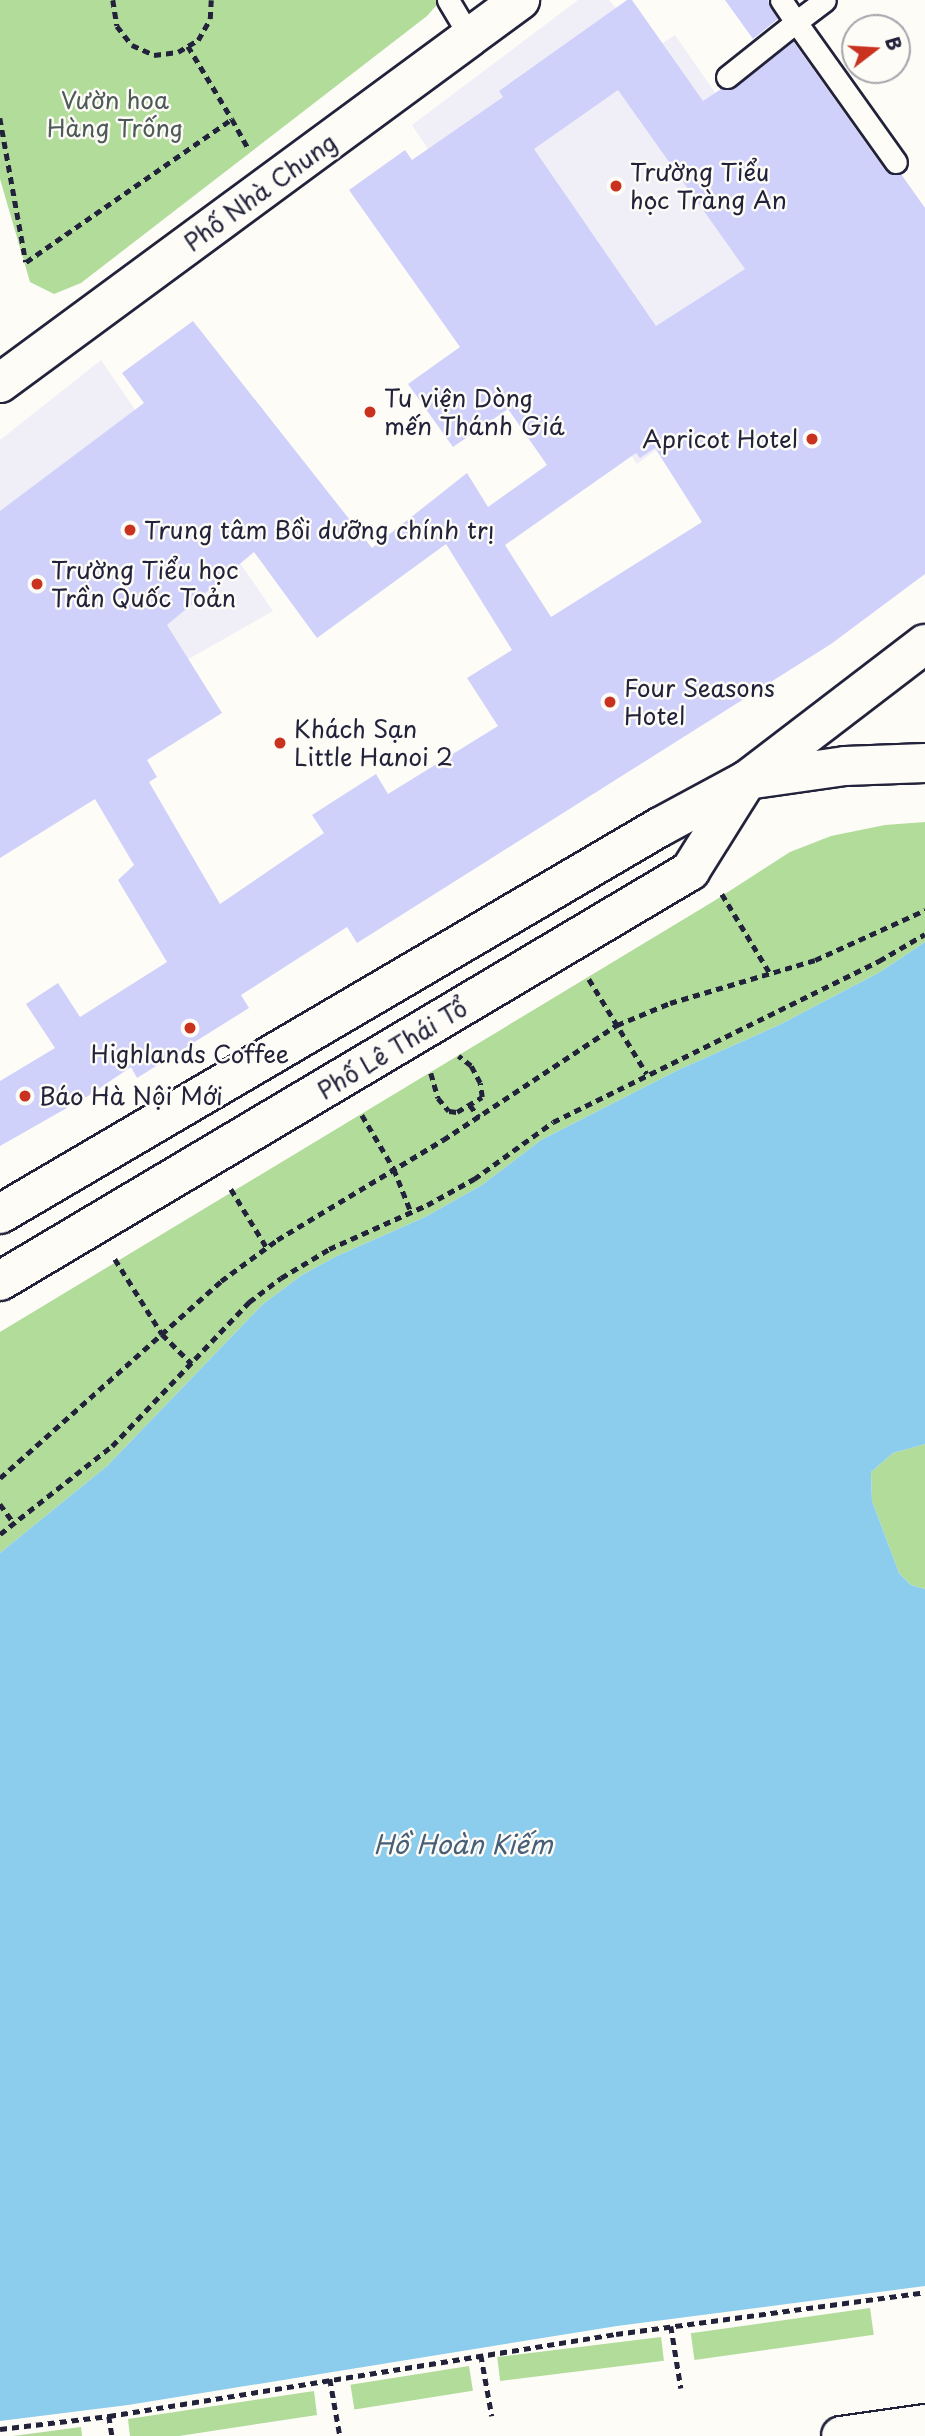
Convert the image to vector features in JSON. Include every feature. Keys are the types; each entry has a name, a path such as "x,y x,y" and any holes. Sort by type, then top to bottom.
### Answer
{"street":[{"name":"Phố Nhà Chung","path":"0,383 520,0"},
{"path":"0,1214 648,834 747,780 925,644"},
{"path":"747,780 845,766 925,763"},
{"name":"Phố Lê Thái Tổ","path":"0,1281 690,872 747,780"},
{"path":"841,2436 925,2424"}],"lane":[{"path":"448,0 470,37"},
{"path":"780,0 896,162"},
{"path":"727,77 825,0"}],"path":[{"path":"113,0 117,26 132,45 154,55 178,52 198,40 210,19 211,0"},
{"path":"188,46 269,185"},
{"path":"0,118 26,262 232,119"},
{"path":"720,890 771,975"},
{"path":"0,1478 221,1281 267,1248 479,1117 617,1025 670,1003 816,960 925,910"},
{"path":"0,1534 112,1446 249,1302 281,1278 329,1250 474,1179 553,1122 879,961 925,934"},
{"path":"585,972 647,1074"},
{"path":"430,1065 433,1088 443,1107 457,1112 470,1105 482,1097 480,1083 471,1066 451,1053"},
{"path":"470,1105 479,1117"},
{"path":"358,1108 394,1169 411,1212"},
{"path":"229,1185 267,1248"},
{"path":"113,1255 162,1334 192,1364"},
{"path":"0,1504 15,1523"},
{"path":"0,2429 109,2416 671,2326 925,2292"},
{"path":"671,2326 681,2388"},
{"path":"481,2355 492,2416"},
{"path":"330,2379 340,2436"},
{"path":"109,2416 112,2436"}],"shaded area":[{"name":"Trường Tiểu học Tràng An","path":"578,0 609,0 652,50 675,35 822,246 828,324 637,464 412,125"},
{"path":"101,360 273,611 148,682 0,791 0,440"}],"green space":[{"name":"Vườn hoa Hàng Trống","path":"0,0 441,0 427,16 81,283 54,294 30,282 0,179"},
{"path":"925,822 925,942 880,972 779,1025 678,1070 541,1140 482,1185 425,1217 337,1256 302,1275 263,1304 107,1466 0,1553 0,1332 714,901 790,852 831,836 885,825"},
{"path":"925,1444 925,1589 911,1585 899,1573 872,1501 871,1472 893,1453"},
{"path":"870,2308 874,2335 695,2360 691,2333"},
{"path":"661,2337 664,2361 500,2381 497,2357"},
{"path":"469,2366 473,2391 354,2409 350,2385"},
{"path":"314,2391 317,2415 179,2436 130,2436 128,2419"},
{"path":"81,2427 82,2436 13,2436"}],"water":[{"name":"Hồ Hoàn Kiếm","path":"925,942 925,1444 893,1453 871,1472 872,1501 899,1573 911,1585 925,1589 925,2286 617,2326 128,2405 0,2421 0,1553 107,1466 263,1304 302,1275 337,1256 425,1217 482,1185 541,1140 678,1070 779,1025 880,972"}],"building":[{"path":"627,0 632,0 703,101 721,89 735,87 793,41 885,170 891,174 901,174 925,208 925,574 831,644 357,943 347,927 241,995 249,1008 137,1078 131,1067 88,1096 0,1146 0,1081 55,1048 26,1004 58,983 80,1017 167,962 118,880 134,865 95,799 0,858 0,511 144,403 122,373 193,321 372,548 467,473 488,507 547,465 508,409 453,447 408,384 460,347 349,190 405,150 412,160 503,97 499,91","holes":["618,90 745,269 656,326 534,149","655,448 702,522 551,617 505,545 636,453 640,458","446,544 512,650 467,678 498,726 388,794 376,774 312,815 324,833 220,904 149,782 157,777 147,760 222,713 167,625 254,552 317,638"]},
{"path":"725,0 768,0 778,19 753,39"}],"place":[{"name":"Trường Tiểu học Tràng An","path":"616,186"},
{"name":"Tu viện Dòng mến Thánh Giá","path":"370,412"},
{"name":"Apricot Hotel","path":"812,439"},
{"name":"Trung tâm Bồi dưỡng chính trị","path":"130,530"},
{"name":"Trường Tiểu học Trần Quốc Toản","path":"37,584"},
{"name":"Four Seasons Hotel","path":"610,702"},
{"name":"Khách Sạn Little Hanoi 2","path":"280,743"},
{"name":"Highlands Coffee","path":"190,1028"},
{"name":"Báo Hà Nội Mới","path":"25,1096"}]}
